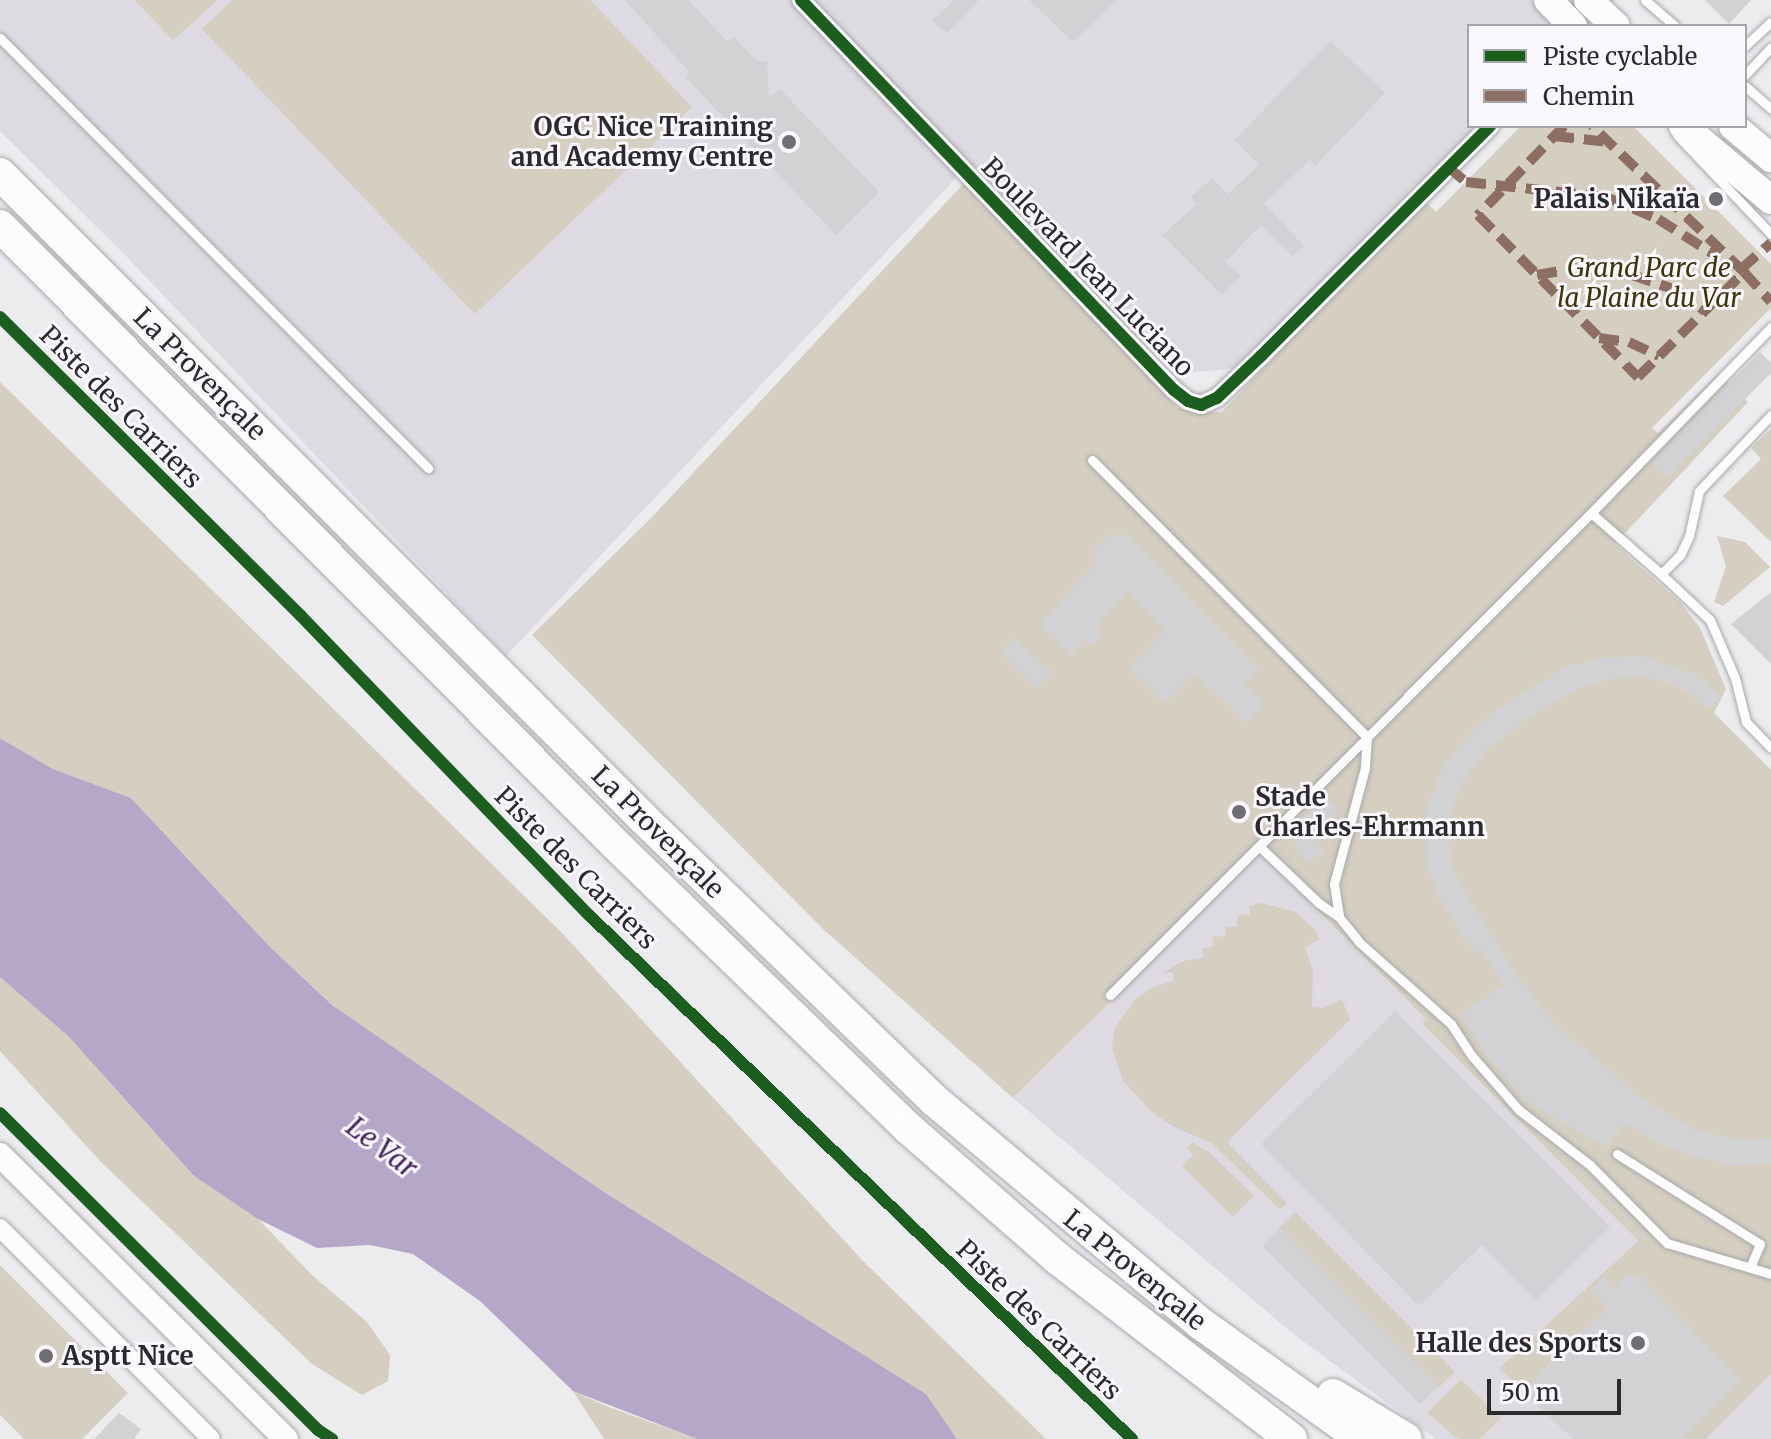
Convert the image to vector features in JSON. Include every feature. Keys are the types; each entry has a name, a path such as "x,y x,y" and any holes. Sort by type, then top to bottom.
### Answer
{"highway":[{"name":"La Provençale","path":"0,174 854,1026 997,1156 1200,1323 1362,1439"},
{"name":"La Provençale","path":"0,226 616,845 908,1128 1057,1258 1291,1439"},
{"path":"1200,1323 1300,1375 1406,1439"}],"main road":[{"path":"1548,0 1571,24"},
{"path":"1588,0 1614,24"},
{"path":"1685,128 1771,200"},
{"path":"1735,128 1771,158"},
{"path":"0,1155 286,1439"}],"street":[{"name":"Boulevard Jean Luciano","path":"801,0 1174,390 1188,401 1201,405 1217,398 1261,356 1488,128"},
{"path":"0,1228 211,1439"}],"lane":[{"path":"1645,0 1673,24"},
{"path":"1747,44 1771,22"},
{"path":"0,38 428,468"},
{"path":"1747,73 1771,47"},
{"path":"1747,88 1771,109"},
{"path":"1672,128 1688,150 1771,234"},
{"path":"1110,995 1591,513 1771,327"},
{"path":"1661,574 1680,555 1689,536 1699,491 1771,415"},
{"path":"1092,460 1367,737 1365,768 1334,884 1339,917"},
{"path":"1591,513 1710,620 1735,678 1746,722 1771,748"},
{"path":"1259,846 1320,904 1339,917 1359,942 1451,1024 1472,1056 1519,1110 1590,1165 1667,1243 1771,1274"},
{"path":"1617,1154 1760,1244 1750,1267"}],"path":[{"path":"1557,578 1582,657"},
{"path":"1660,652 1673,611"},
{"path":"1513,621 1545,673"},
{"path":"1474,660 1510,693"},
{"path":"1443,690 1473,720"},
{"path":"1411,722 1444,751"},
{"path":"1351,820 1416,820"}],"shaded area":[{"path":"0,0 1615,0 1590,24 1467,24 1467,128 1478,128 1413,188 1234,369 1192,372 1152,353 969,164 506,656 124,254 0,131"},
{"path":"1260,853 1427,1020 1422,1025 1638,1241 1500,1367 1573,1439 1436,1439 1296,1336 1013,1098"},
{"path":"1771,1374 1771,1439 1706,1439"}],"green space":[{"path":"134,0 218,0 173,40"},
{"path":"232,0 590,0 692,107 475,314 202,29"},
{"name":"Stade Charles-Ehrmann","path":"1519,128 1635,128 1771,264 1771,308 1652,428 1658,433 1719,373 1748,402 1615,544 1681,603 1700,628 1726,689 1714,713 1771,770 1771,1374 1706,1439 1573,1439 1499,1368 1638,1241 1422,1024 1426,1019 1260,853 1013,1098 822,928 532,635 651,518 967,180 1178,408 1193,412 1222,412 1353,274 1427,203 1436,212"},
{"path":"0,382 563,934 863,1261 1046,1439 957,1439 926,1394 604,1192 332,1005 270,947 131,798 53,769 0,738"},
{"path":"1771,429 1771,542 1723,496 1761,459 1751,448"},
{"path":"1717,536 1745,542 1770,567 1723,606 1714,602 1726,566"},
{"path":"1261,903 1296,912 1314,929 1319,939 1305,947 1313,971 1312,1007 1322,1008 1342,999 1350,1020 1227,1142 1287,1203 1280,1210 1213,1144 1174,1127 1153,1113 1123,1081 1112,1048 1115,1028 1135,999 1153,987 1173,981 1173,972 1162,973 1184,961 1203,958 1203,948 1213,947 1213,937 1226,936 1225,927 1237,926 1237,916 1250,914 1249,906"},
{"path":"0,977 68,1036 194,1176 258,1219 312,1275 367,1322 390,1355 388,1381 362,1395 312,1364 101,1162 0,1051"},
{"path":"1192,1142 1209,1152 1254,1196 1233,1217 1182,1166 1193,1155 1187,1147"},
{"path":"1295,1212 1455,1372 1439,1387 1279,1228"},
{"name":"Asptt Nice","path":"0,1265 128,1393 82,1439 24,1439 0,1415"},
{"path":"1461,1379 1501,1418 1480,1439 1458,1439 1427,1413"},
{"path":"573,1391 606,1406 697,1439 604,1439"}],"water":[{"name":"Le Var","path":"0,738 53,769 131,798 270,947 332,1005 604,1192 926,1394 957,1439 697,1439 573,1391 480,1301 413,1254 370,1245 317,1248 258,1219 194,1176 68,1036 0,977"}],"building":[{"name":"OGC Nice Training and Academy Centre","path":"625,0 688,0 728,42 734,37 757,61 767,61 769,97 780,89 879,192 836,235 685,77 690,73"},
{"path":"954,0 979,0 947,33 932,21"},
{"path":"1029,0 1117,0 1073,42"},
{"path":"1705,0 1751,0 1729,24"},
{"path":"1331,41 1385,93 1315,166 1310,160 1264,203 1304,246 1293,256 1261,225 1226,261 1240,276 1222,295 1162,235 1197,204 1191,197 1212,178 1228,194 1259,165 1234,140"},
{"path":"1760,352 1771,363 1771,373 1667,478 1651,462"},
{"path":"1112,532 1118,537 1123,532 1259,669 1244,684 1265,704 1246,723 1194,673 1165,703 1129,668 1166,630 1127,592 1096,626 1103,633 1092,645 1085,639 1071,656 1039,625 1098,560 1091,553"},
{"path":"1771,592 1771,664 1731,624"},
{"path":"1014,638 1051,673 1037,688 1000,653"},
{"path":"1639,656 1696,674 1722,697 1708,708 1686,691 1638,676 1605,680 1576,689 1522,722 1487,750 1463,780 1449,819 1450,860 1464,891 1518,977 1553,1023 1641,1098 1695,1130 1741,1140 1771,1138 1771,1163 1734,1166 1700,1158 1655,1142 1625,1123 1606,1147 1525,1100 1483,1050 1460,1014 1504,985 1482,950 1475,953 1464,939 1439,897 1426,864 1425,813 1443,765 1478,725 1510,701 1567,667 1601,658"},
{"path":"1323,798 1337,809 1317,847 1326,855 1307,860 1296,850 1294,836 1290,832"},
{"path":"1395,1011 1610,1227 1536,1300 1482,1245 1419,1306 1261,1144"},
{"path":"1280,1228 1438,1386 1421,1404 1262,1246"},
{"name":"Halle des Sports","path":"1629,1273 1635,1279 1639,1276 1741,1380 1682,1439 1573,1439 1523,1390 1608,1307 1591,1290 1603,1277 1614,1288"},
{"path":"119,1413 141,1429 134,1439 94,1439"}],"marked path":[{"path":"1562,128 1478,215 1638,377 1744,272 1594,128"},
{"path":"1554,136 1609,142"},
{"path":"1448,167 1466,182 1606,197 1658,219 1715,255"},
{"path":"1741,269 1771,243"},
{"path":"1537,275 1577,268 1632,275 1676,290 1705,311"},
{"path":"1744,272 1771,302"},
{"path":"1599,338 1629,342 1659,356"}],"cycle path":[{"path":"801,0 1174,390 1188,401 1201,405 1217,398 1261,356 1488,128"},
{"name":"Piste des Carriers","path":"0,317 301,616 589,915 1132,1439"},
{"path":"0,1113 318,1430 332,1439"}],"place":[{"name":"OGC Nice Training and Academy Centre","path":"789,142"},
{"name":"Palais Nikaïa","path":"1716,199"},
{"name":"Stade Charles-Ehrmann","path":"1239,812"},
{"name":"Halle des Sports","path":"1638,1343"},
{"name":"Asptt Nice","path":"46,1356"}],"park label":[{"name":"Grand Parc de la Plaine du Var","path":"1649,283"}]}
